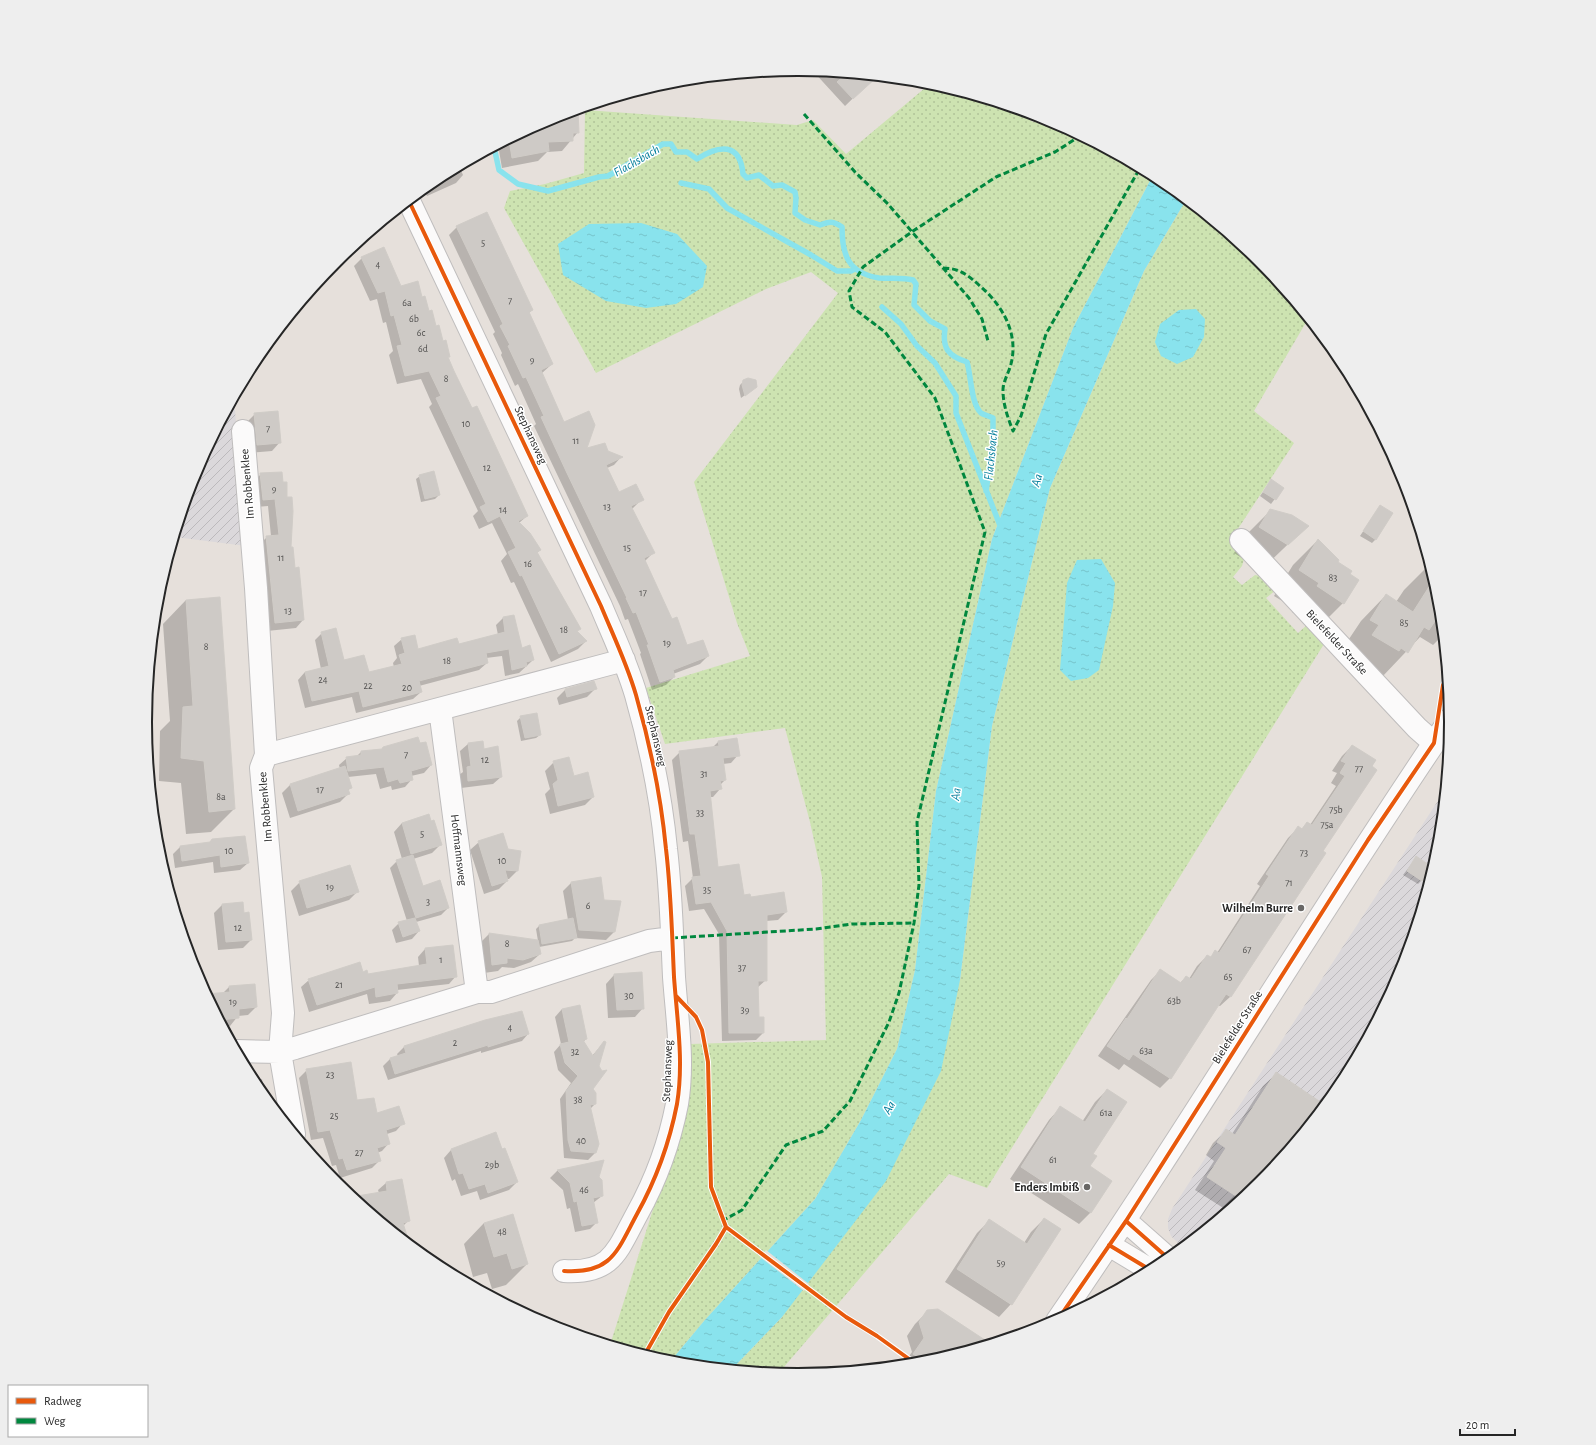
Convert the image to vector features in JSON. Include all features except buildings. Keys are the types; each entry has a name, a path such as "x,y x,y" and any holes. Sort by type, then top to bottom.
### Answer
{"street":[{"name":"Stephansweg","path":"411,205 601,606 624,660 636,695 655,776 666,848 680,1056 677,1103 666,1150 655,1180 618,1249 603,1265 580,1272 564,1271"},
{"name":"Im Robbenklee","path":"243,431 256,588 266,755 261,768 283,1013 280,1052 292,1125"},
{"name":"Bielefelder Straße","path":"1241,540 1417,728 1434,743"},
{"path":"266,755 624,660"},
{"name":"Hoffmannsweg","path":"440,709 477,992"},
{"name":"Bielefelder Straße","path":"1064,1311 1126,1221 1368,840 1444,729"},
{"path":"242,1052 280,1052 477,992 491,992 649,942 672,938"},
{"path":"1126,1221 1164,1255"},
{"path":"1109,1245 1145,1267"}],"shaded area":[{"path":"235,405 246,546 179,538 201,475 218,437"},
{"path":"1440,798 1432,849 1410,930 1395,970 1378,1008 1358,1046 1336,1082 1284,1149 1255,1180 1224,1209 1179,1244 1171,1236 1168,1228 1168,1219 1172,1209"}],"green space":[{"path":"925,88 1006,110 1033,122 1034,121 1045,125 1084,143 1150,181 1073,328 992,539 936,791 915,970 897,1049 861,1120 815,1199 704,1321 674,1357 672,1357 611,1341 663,1178 690,1044 826,1040 822,877 810,822 785,728 665,744 646,688 750,656 737,623 694,482 838,293 811,272 766,289 596,373 504,208 510,191 545,184 584,173 585,112 589,110 797,125 813,120 846,154"},
{"path":"1184,204 1224,236 1255,265 1284,296 1306,323 1254,411 1294,443 1232,538 1244,559 1242,566 1233,577 1242,585 1255,575 1265,577 1276,590 1266,598 1298,633 1307,625 1324,644 987,1188 949,1174 783,1369 735,1366 782,1317 960,980 992,726 1050,488 1144,271"}],"water":[{"name":"Aa","path":"1150,181 1184,204 1144,271 1050,488 992,726 960,980 941,1071 886,1181 782,1317 735,1366 674,1357 704,1321 815,1199 861,1120 897,1049 915,970 936,791 992,539 1073,328"},
{"path":"641,223 677,234 707,266 703,287 676,304 646,308 606,301 563,275 558,244 589,224"},
{"path":"1196,309 1205,319 1204,337 1193,357 1177,364 1161,356 1155,342 1160,324 1179,310"},
{"path":"1101,559 1115,583 1113,606 1099,670 1088,678 1071,681 1060,670 1067,583 1077,560"}],"pier":[{"path":"766,1250 809,1284 804,1291 760,1257"}],"waterway":[{"name":"Flachsbach","path":"495,152 499,170 518,184 548,191 599,177 608,176 663,144 671,144 676,152 687,152 697,159 713,151 727,149 738,156 743,174 747,178 759,175 773,186 782,185 795,192 795,213 805,220 820,225 831,222 842,227 843,246 846,254 849,261 860,272 879,278 913,280 916,284 914,305 930,321 945,329 944,341 948,350 955,357 967,362 975,403 981,413 993,418 993,443 986,491"},
{"name":"Flachsbach","path":"681,183 709,189 727,208 837,271 851,271 855,269"},
{"name":"Flachsbach","path":"882,307 901,324 917,346 935,363 956,396 956,413 1001,528"}],"marked path":[{"path":"804,114 855,172 888,204 969,298 982,319 988,341"},
{"path":"722,1221 742,1210 786,1145 823,1131 850,1101 889,1022 899,993 914,923 919,885 917,822 985,532 935,398 885,332 852,307 849,291 863,267 913,231 996,177 1055,152 1075,139"},
{"path":"943,268 954,269 971,279 988,294 1002,311 1007,320 1013,341 1013,353 1004,384 1003,396 1006,411 1013,431 1021,416 1046,334 1137,173"},
{"path":"672,938 816,929 852,924 914,923"}],"cycle path":[{"path":"411,205 601,606 620,650 641,714 654,771 664,829 669,881 680,1056 677,1104 662,1161 644,1201 618,1249 611,1258 593,1269 564,1271"},
{"path":"1064,1311 1126,1221 1368,840 1434,743 1443,685"},
{"path":"676,996 696,1017 702,1030 708,1062 711,1187 726,1227 846,1317 877,1336 909,1359"},
{"path":"1126,1221 1164,1255"},
{"path":"647,1351 669,1312 726,1227"},
{"path":"1109,1245 1145,1267"}],"place":[{"name":"Wilhelm Burre","path":"1301,908"},
{"name":"Enders Imbiß","path":"1087,1187"}]}
